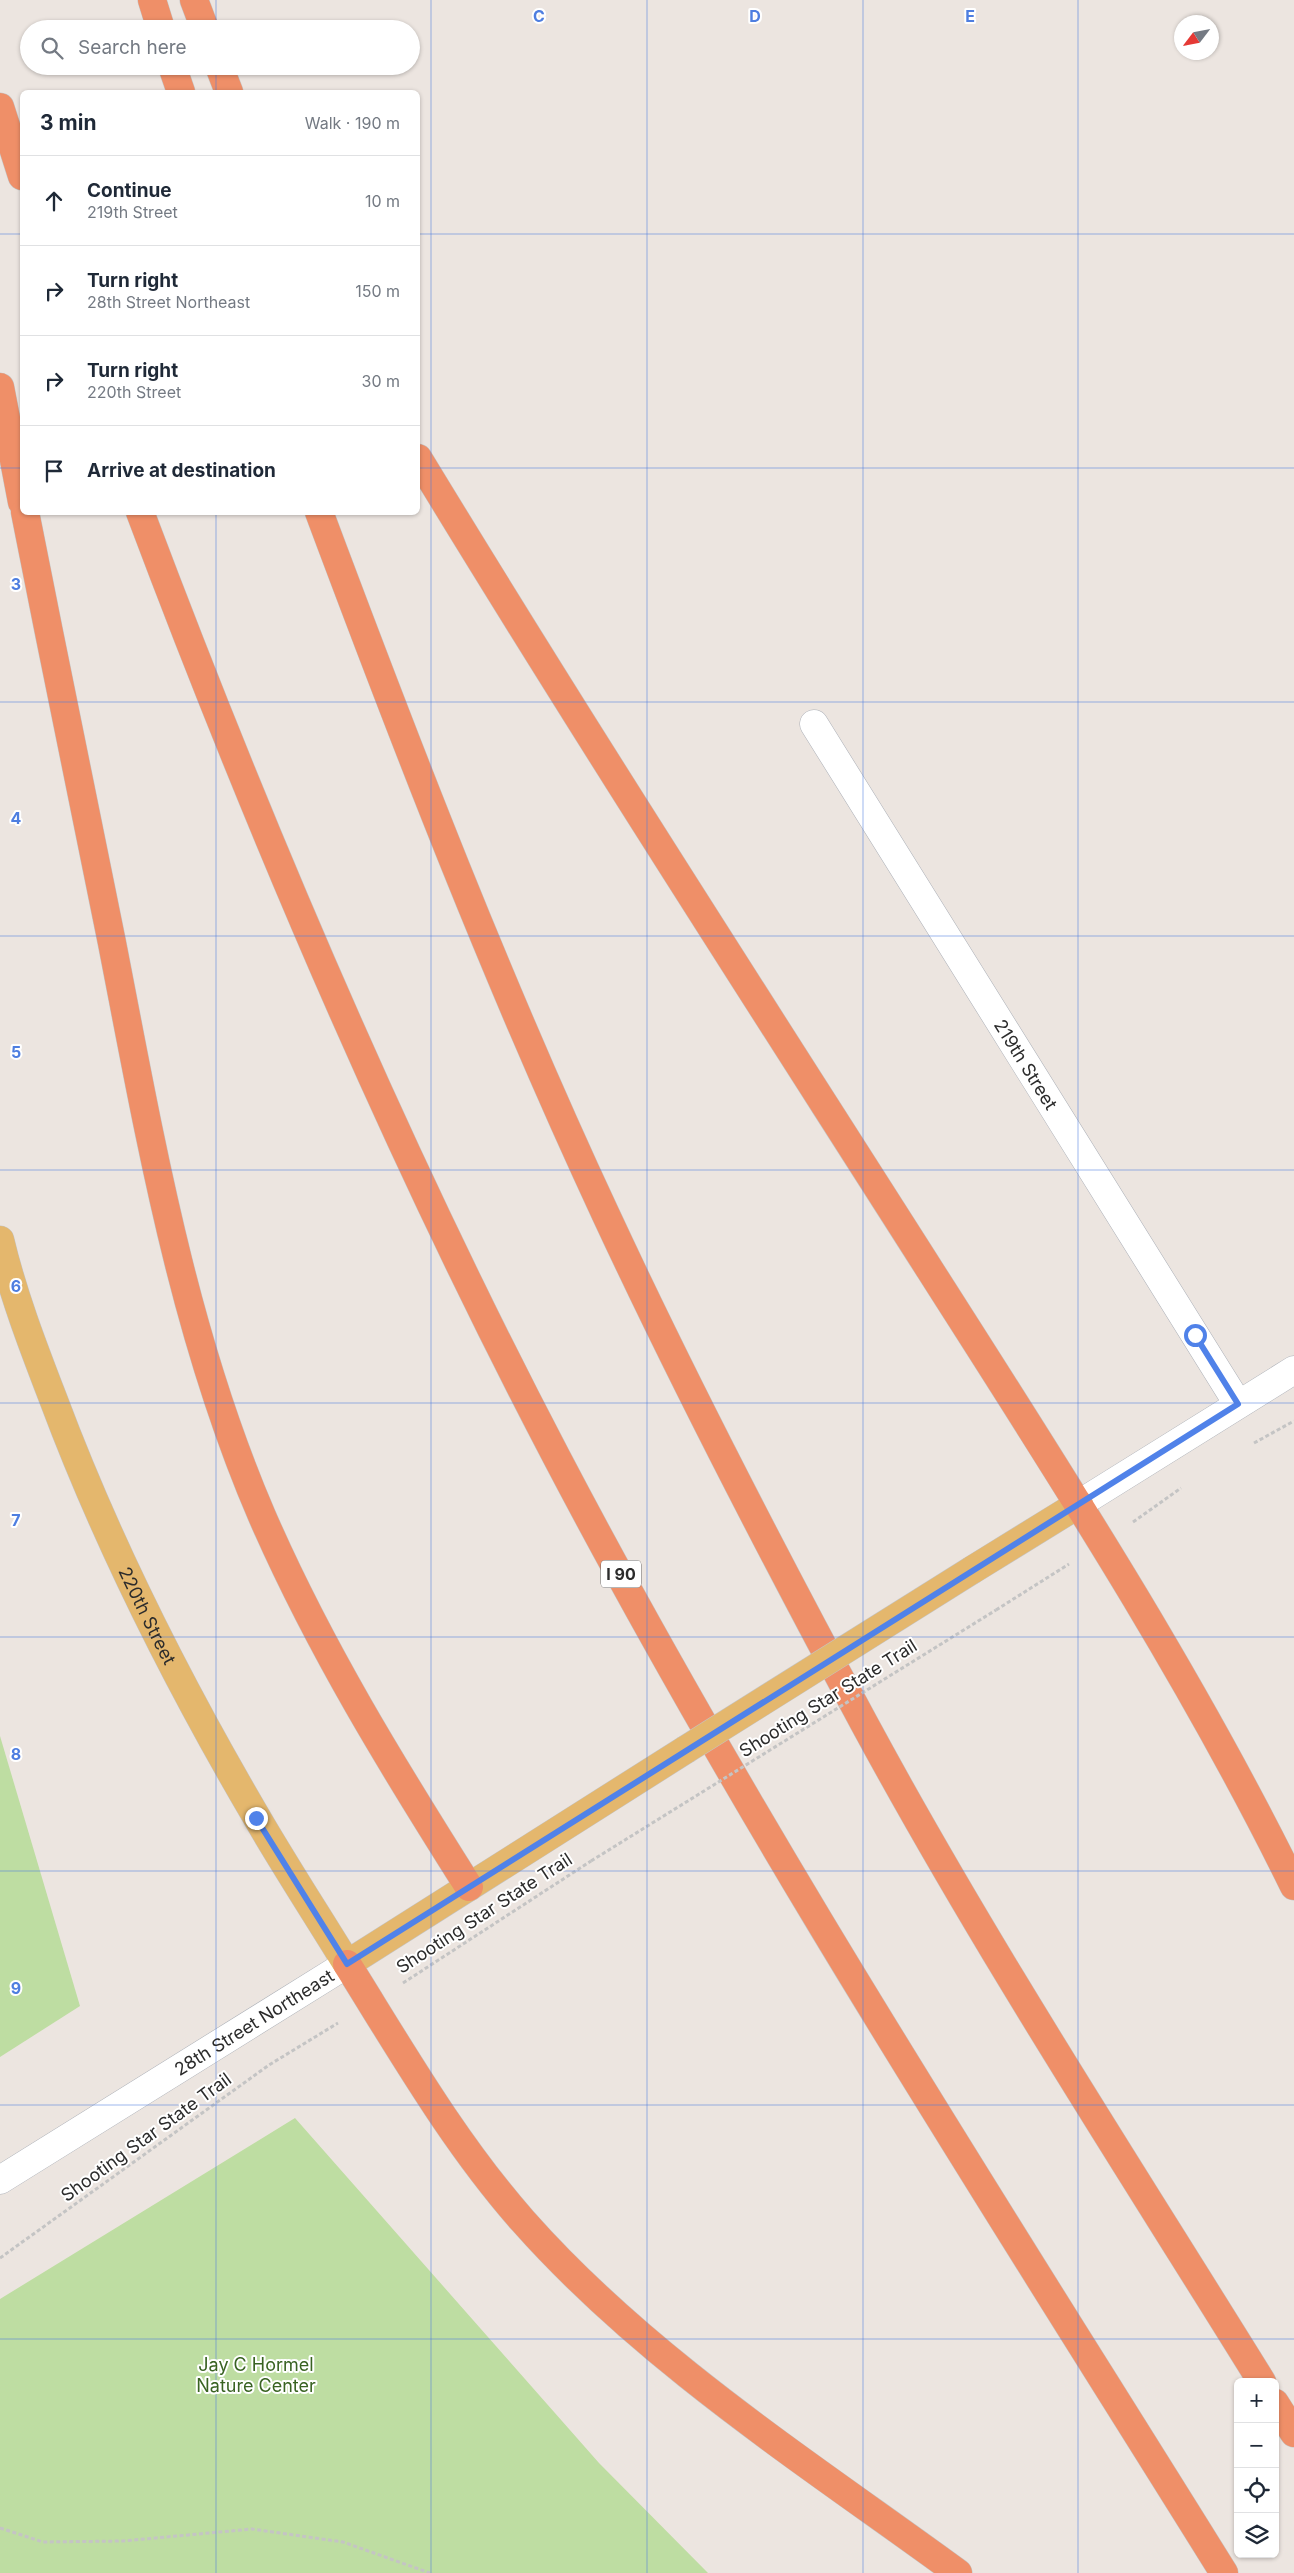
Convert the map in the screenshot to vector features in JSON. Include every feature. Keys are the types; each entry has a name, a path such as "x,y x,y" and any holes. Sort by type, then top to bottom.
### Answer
{"highway":[{"path":"152,0 158,20"},
{"path":"194,0 202,20"},
{"path":"175,75 180,90"},
{"path":"222,75 228,90"},
{"path":"0,107 20,170"},
{"path":"0,387 20,492"},
{"path":"420,461 556,683 1079,1504 1198,1703 1254,1805 1294,1886"},
{"path":"26,515 110,934 148,1135 177,1266 215,1392 261,1514 312,1622 381,1747 469,1887"},
{"name":"I 90","path":"141,515 198,666 318,956 392,1122 556,1456 650,1628 756,1814 836,1947 1224,2573"},
{"path":"320,515 425,791 478,920 604,1212 684,1379 867,1727 957,1887 1260,2378"},
{"path":"347,1964 433,2101 474,2161 523,2221 577,2278 640,2336 716,2397 958,2573"},
{"path":"1279,2409 1294,2433"}],"main road":[{"name":"220th Street","path":"0,1240 29,1335 65,1429 104,1526 150,1622 256,1818 347,1964"},
{"name":"28th Street Northeast","path":"347,1964 1079,1504"}],"street":[{"name":"219th Street","path":"814,724 1238,1404"},
{"name":"28th Street Northeast","path":"1079,1504 1294,1370"},
{"name":"28th Street Northeast","path":"0,2180 347,1964"}],"path":[{"name":"Shooting Star State Trail","path":"0,2258 270,2066 591,1861 996,1610"},
{"path":"0,2528 43,2542 123,2540 252,2530 343,2542 430,2573"}],"green space":[{"path":"0,1736 80,2006 0,2057"},
{"name":"Jay C Hormel Nature Center","path":"295,2118 599,2463 708,2573 0,2573 0,2299"}],"route":[{"path":"256,1818 347,1964 1238,1404 1195,1335"}]}
